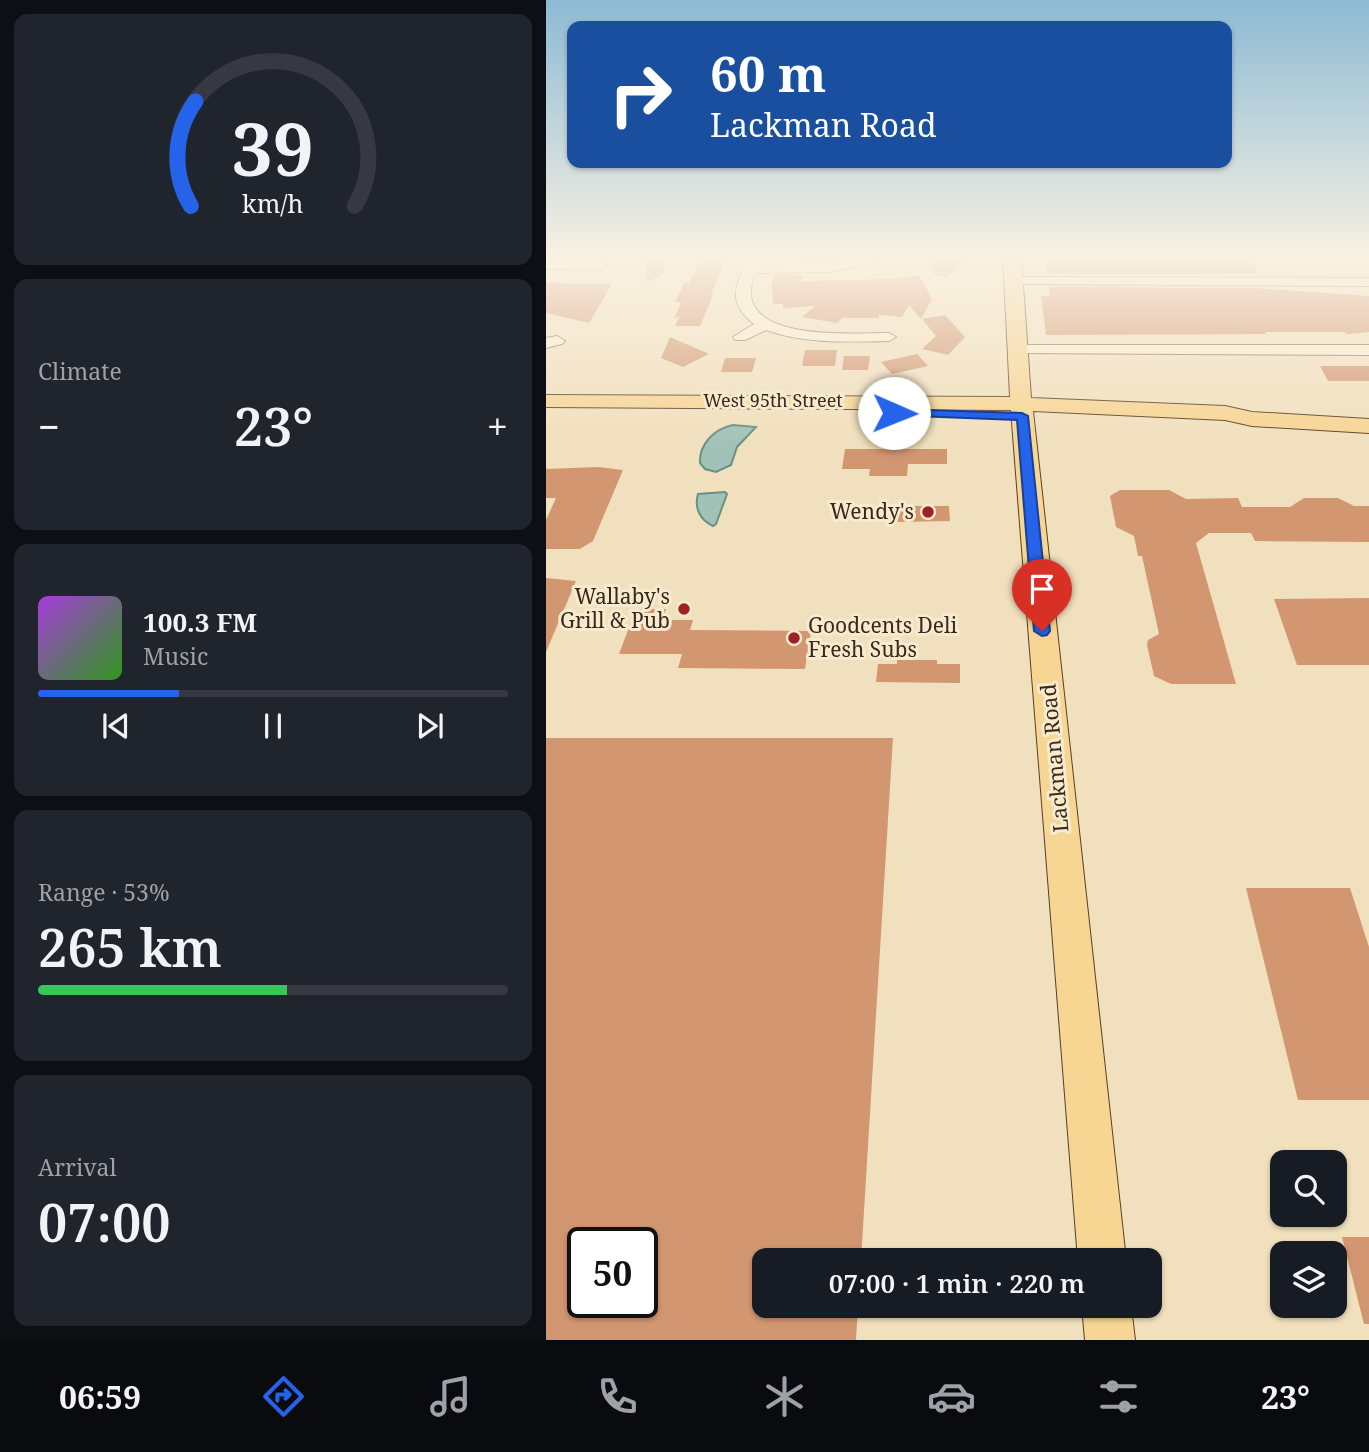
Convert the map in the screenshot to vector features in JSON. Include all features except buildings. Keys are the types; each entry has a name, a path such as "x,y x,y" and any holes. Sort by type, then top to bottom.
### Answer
{"main road":[{"name":"Lackman Road","path":"1017,319 1016,350 1101,1248"},
{"name":"West 95th Street","path":"546,401 844,400 1223,421 1252,419 1369,426"},
{"name":"West 95th Street","path":"546,412 922,413 1022,410"},
{"path":"1108,1318 1110,1340"}],"street":[{"path":"759,319 787,331 823,337 889,337"},
{"path":"740,337 766,324"},
{"path":"1016,350 1369,350"}],"water":[{"path":"733,425 756,427 737,447 731,465 716,472 705,469 700,463 700,456 705,444 714,434"},
{"path":"698,494 727,494 713,526 699,513"}],"place":[{"name":"Wendy's","path":"928,512"},
{"name":"Wallaby's Grill & Pub","path":"684,609"},
{"name":"Goodcents Deli Fresh Subs","path":"794,638"}],"route":[{"path":"894,413 1022,416 1042,631"}]}
